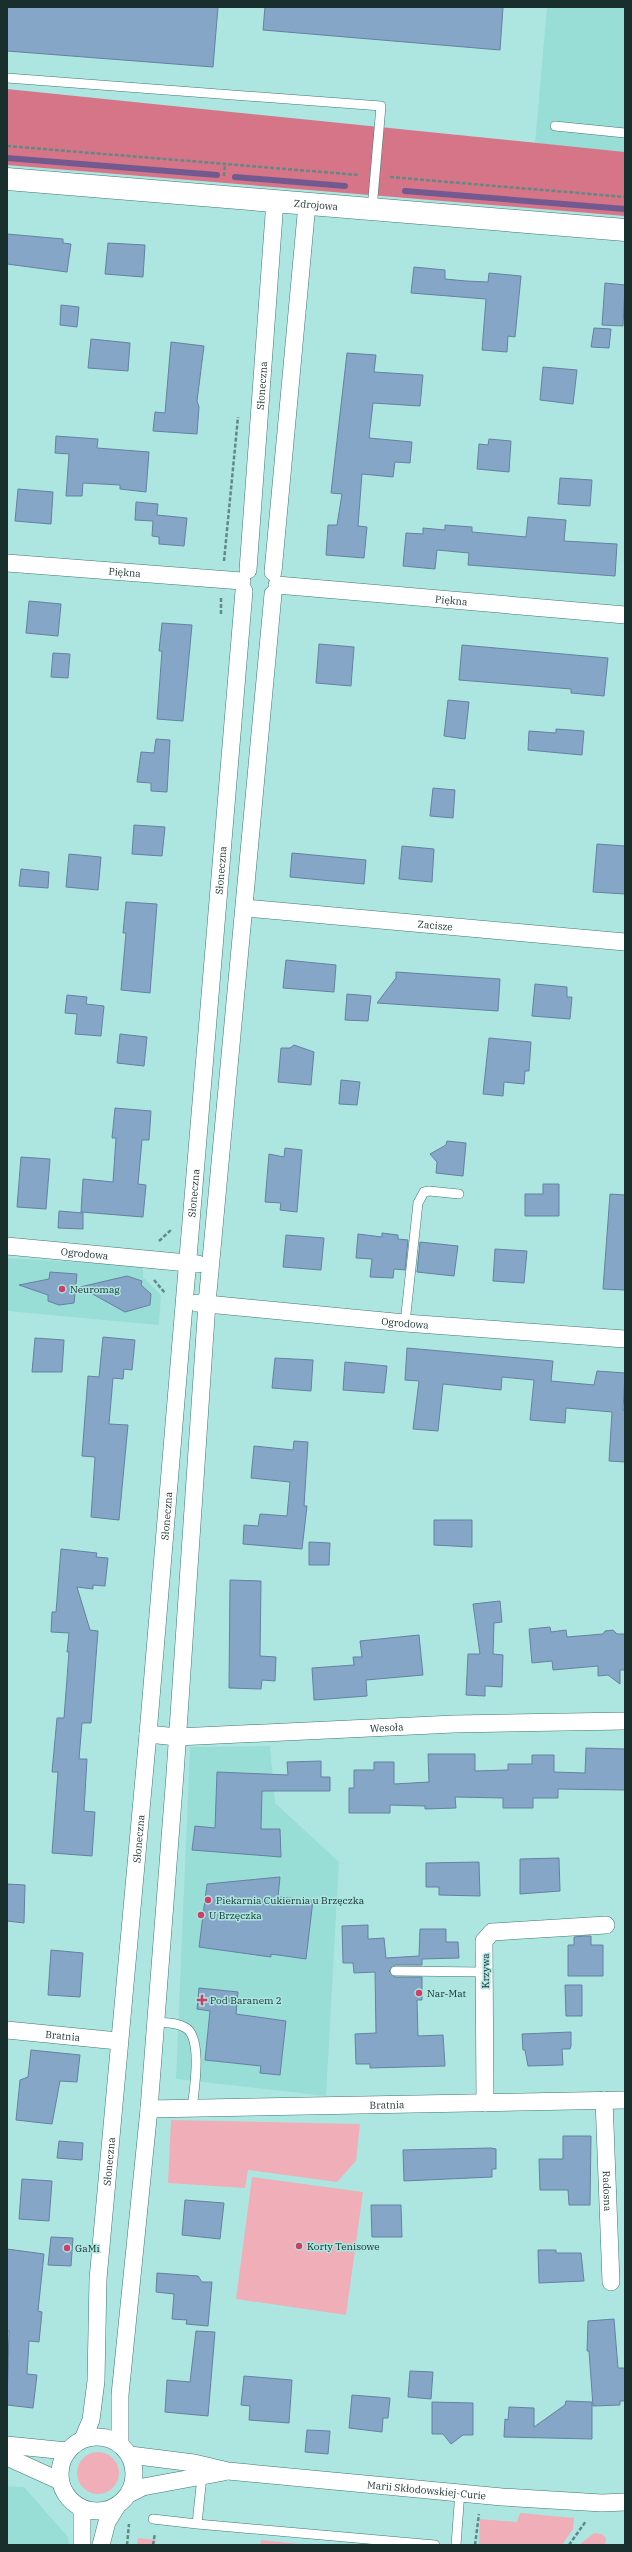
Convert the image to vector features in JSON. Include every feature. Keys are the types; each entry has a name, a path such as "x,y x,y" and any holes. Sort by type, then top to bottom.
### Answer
{"street":[{"name":"Zdrojowa","path":"7,179 625,230"},
{"name":"Słoneczna","path":"83,2439 91,2420 96,2381 98,2278 118,2041 148,1734 185,1302 275,201"},
{"path":"129,2494 135,2474 125,2449 120,2395 149,2109 178,1736 207,1303 245,908 307,204"},
{"name":"Piękna","path":"7,563 245,580"},
{"path":"264,565 274,583 268,597 258,600 252,598 245,580 252,566 264,565"},
{"name":"Piękna","path":"274,583 625,615"},
{"name":"Zacisze","path":"245,908 625,942"},
{"name":"Ogrodowa","path":"7,1246 211,1265"},
{"name":"Ogrodowa","path":"185,1302 405,1323 625,1339"},
{"name":"Wesoła","path":"148,1734 178,1736 454,1724 625,1721"},
{"name":"Krzywa","path":"486,2103 484,1941 492,1932 606,1925"},
{"name":"Bratnia","path":"7,2030 118,2041"},
{"name":"Radosna","path":"604,2100 611,2282"},
{"name":"Bratnia","path":"149,2109 625,2100"},
{"path":"60,2481 62,2460 67,2451 83,2439 102,2436 125,2449 228,2471"},
{"path":"7,2445 67,2451"},
{"path":"7,2457 60,2481 72,2501 82,2508 94,2511 106,2510 117,2506"},
{"path":"101,2545 107,2522 117,2506 129,2494 143,2487 228,2471"},
{"name":"Marii Skłodowskiej-Curie","path":"228,2471 460,2492 602,2503 625,2502"},
{"path":"82,2508 82,2545"}],"lane":[{"path":"7,78 381,106 372,209"},
{"path":"555,126 625,133"},
{"path":"405,1323 418,1203 424,1192 429,1191 459,1194"},
{"path":"395,1971 485,1972"},
{"path":"155,2022 177,2024 186,2028 191,2034 196,2045 192,2109"},
{"path":"197,2524 202,2476"},
{"path":"456,2545 460,2492"},
{"path":"153,2518 197,2524 436,2545"}],"path":[{"path":"7,146 625,197"},
{"path":"224,568 239,408"}],"shaded area":[{"path":"547,7 625,7 625,152 535,144"},
{"path":"7,89 625,152 625,216 7,165"},
{"path":"7,1258 143,1266 143,1277 161,1295 159,1325 7,1311"},
{"path":"270,1746 275,1803 339,1862 326,2096 176,2079 190,1747"},
{"path":"171,2120 360,2124 356,2161 337,2182 248,2170 245,2188 168,2183"},
{"name":"Korty Tenisowe","path":"252,2177 363,2192 346,2315 236,2299"},
{"path":"94,2452 102,2452 110,2455 116,2461 119,2473 116,2485 110,2491 102,2494 94,2494 86,2491 80,2485 77,2477 77,2469 80,2461 86,2455"},
{"path":"7,2486 24,2487 68,2537 69,2545 7,2545"},
{"path":"520,2513 574,2518 573,2529 562,2545 479,2545 480,2519 517,2522"},
{"path":"594,2533 602,2534 606,2538 605,2545 579,2545"},
{"path":"138,2538 156,2540 155,2545 137,2545"},
{"path":"261,2540 310,2545 260,2545"}],"building":[{"path":"7,7 218,7 213,67 7,51"},
{"path":"265,7 503,7 500,50 263,30"},
{"path":"7,234 63,239 63,243 71,244 67,272 7,264"},
{"path":"108,243 145,245 143,277 105,274"},
{"path":"414,267 445,270 445,279 466,281 488,282 489,273 521,276 515,337 508,336 507,352 482,350 486,299 411,293"},
{"path":"605,283 625,285 623,326 602,325"},
{"path":"61,305 79,307 77,327 60,325"},
{"path":"594,328 611,329 609,348 591,347"},
{"path":"91,339 130,343 128,371 88,368"},
{"path":"171,342 204,346 197,401 199,407 197,434 153,431 155,412 165,413"},
{"path":"347,353 376,355 374,372 423,375 420,406 373,403 369,438 412,442 410,463 395,462 393,477 362,474 358,526 367,527 364,558 326,555 328,525 337,525 342,494 331,493"},
{"path":"543,367 577,370 573,404 540,400"},
{"path":"56,436 98,439 97,448 149,452 146,492 120,489 120,485 83,483 82,496 66,496 69,454 55,453"},
{"path":"489,439 511,441 509,472 477,469 479,444 488,445"},
{"path":"560,478 592,480 590,506 558,504"},
{"path":"18,489 53,492 51,524 15,521"},
{"path":"136,502 158,504 157,515 187,518 184,546 159,544 159,537 152,536 153,521 135,520"},
{"path":"528,517 566,520 564,541 617,544 615,576 468,565 469,553 437,550 435,569 403,566 406,533 423,534 423,528 445,530 445,525 472,527 472,532 526,537"},
{"path":"29,601 61,604 58,636 26,633"},
{"path":"162,623 192,625 183,721 157,719 162,651 159,651"},
{"path":"319,644 354,647 351,686 316,683"},
{"path":"462,645 608,658 604,696 571,693 571,689 459,680"},
{"path":"53,653 70,654 68,678 51,677"},
{"path":"448,700 469,702 465,739 444,736"},
{"path":"556,729 584,731 582,755 528,750 529,731 556,733"},
{"path":"156,739 170,740 167,792 151,791 151,783 137,782 141,752 154,753"},
{"path":"433,788 455,790 453,818 430,816"},
{"path":"134,825 165,827 162,856 132,854"},
{"path":"597,844 625,846 625,894 593,892"},
{"path":"402,846 434,849 432,882 399,879"},
{"path":"292,853 366,860 364,884 290,877"},
{"path":"69,854 101,857 98,890 66,887"},
{"path":"21,869 49,872 48,888 19,886"},
{"path":"126,902 157,904 150,993 121,990 126,933 123,933"},
{"path":"286,960 336,965 334,992 283,988"},
{"path":"396,972 500,979 498,1011 377,1003 396,978"},
{"path":"535,984 567,987 567,997 572,997 570,1019 532,1016"},
{"path":"347,994 371,996 368,1021 345,1020"},
{"path":"67,995 87,997 86,1004 104,1006 101,1036 75,1034 77,1014 65,1013"},
{"path":"120,1034 147,1037 144,1066 117,1063"},
{"path":"489,1038 531,1042 529,1071 525,1071 524,1084 504,1082 503,1096 483,1094"},
{"path":"294,1045 314,1052 311,1085 278,1082 281,1048 290,1048"},
{"path":"341,1080 360,1082 357,1105 339,1104"},
{"path":"115,1108 151,1111 149,1140 142,1140 138,1184 146,1185 143,1217 81,1212 83,1179 113,1182 116,1138 112,1138"},
{"path":"447,1141 466,1143 463,1176 436,1173 437,1162 430,1154 446,1145"},
{"path":"285,1148 302,1150 297,1212 280,1210 281,1203 265,1202 269,1154 284,1157"},
{"path":"21,1157 50,1159 46,1209 17,1207"},
{"path":"543,1184 559,1184 559,1216 525,1216 525,1194 543,1194"},
{"path":"610,1194 625,1195 625,1290 603,1289"},
{"path":"59,1211 83,1213 83,1229 58,1228"},
{"path":"382,1233 398,1235 398,1239 408,1240 405,1270 394,1269 393,1278 370,1277 372,1259 356,1258 358,1234 382,1237"},
{"path":"286,1235 324,1238 321,1270 283,1267"},
{"path":"420,1242 458,1246 454,1276 417,1272"},
{"path":"495,1249 527,1251 524,1283 493,1281"},
{"name":"Neuromag","path":"50,1272 77,1274 74,1303 59,1305 48,1301 48,1295 19,1285 49,1279"},
{"path":"127,1276 142,1281 141,1285 151,1294 150,1305 125,1312 80,1287"},
{"path":"103,1337 135,1340 132,1370 124,1369 123,1379 113,1378 109,1424 128,1425 119,1520 91,1517 95,1457 82,1456 88,1376 99,1377"},
{"path":"35,1338 64,1340 62,1372 32,1372"},
{"path":"407,1348 553,1361 551,1381 594,1385 597,1371 625,1373 623,1410 625,1410 625,1462 609,1461 612,1412 566,1408 565,1423 530,1420 534,1380 502,1377 501,1390 443,1384 438,1431 413,1429 419,1381 405,1380"},
{"path":"275,1358 313,1360 311,1391 272,1388"},
{"path":"345,1362 387,1366 384,1393 343,1390"},
{"path":"294,1441 308,1442 304,1506 307,1506 302,1549 243,1544 244,1525 258,1526 260,1514 287,1516 290,1482 251,1478 254,1446 293,1450"},
{"path":"434,1520 472,1520 472,1547 434,1545"},
{"path":"309,1542 330,1543 329,1565 309,1565"},
{"path":"61,1549 97,1553 96,1557 108,1558 105,1586 93,1585 93,1589 77,1587 90,1630 98,1631 91,1723 82,1723 79,1759 87,1759 84,1811 95,1812 92,1856 52,1853 58,1772 52,1772 57,1718 64,1718 69,1652 67,1652 69,1633 51,1632 52,1612 56,1612"},
{"path":"230,1580 261,1581 260,1656 276,1657 275,1681 262,1680 261,1689 229,1688"},
{"path":"500,1601 502,1622 494,1623 493,1654 503,1655 502,1687 485,1686 485,1696 466,1695 468,1654 480,1654 473,1604"},
{"path":"550,1627 551,1632 566,1630 567,1637 603,1634 605,1631 613,1630 617,1634 625,1634 625,1670 620,1670 620,1684 608,1675 598,1676 598,1666 553,1670 552,1661 532,1663 529,1629"},
{"path":"419,1635 423,1675 366,1680 367,1696 314,1700 312,1668 354,1665 353,1657 362,1657 360,1641"},
{"path":"586,1748 625,1749 625,1790 558,1789 558,1798 533,1798 533,1808 503,1808 503,1798 455,1797 456,1808 425,1809 425,1806 390,1805 390,1813 349,1813 349,1788 354,1788 354,1770 374,1770 374,1762 394,1762 394,1784 429,1782 428,1754 475,1754 475,1771 508,1770 508,1764 532,1764 532,1755 554,1755 554,1772 585,1773"},
{"path":"321,1761 321,1777 330,1777 330,1791 262,1791 261,1829 280,1829 281,1857 192,1850 195,1826 215,1828 217,1772 288,1775 287,1762"},
{"path":"559,1858 560,1891 520,1894 520,1859"},
{"path":"479,1862 480,1896 439,1895 439,1887 426,1887 426,1863"},
{"path":"280,1877 278,1897 313,1900 306,1959 271,1954 271,1957 199,1947 207,1884"},
{"path":"7,1884 25,1885 24,1923 7,1921"},
{"path":"368,1925 368,1939 384,1938 386,1958 419,1956 420,1929 446,1929 446,1942 458,1942 459,1958 422,1959 422,1965 395,1965 389,1971 395,1977 422,1977 422,2000 417,2000 418,2036 443,2035 445,2066 370,2068 370,2064 356,2064 355,2034 376,2033 375,1972 354,1973 353,1963 343,1963 342,1926"},
{"path":"591,1936 591,1945 603,1945 603,1976 568,1976 568,1945 574,1945 574,1937"},
{"path":"51,1950 83,1953 80,1997 48,1995"},
{"path":"565,1985 582,1985 582,2016 566,2016"},
{"path":"199,1988 238,1992 236,2014 286,2021 280,2075 260,2073 261,2066 205,2060 210,2011 197,2009"},
{"path":"571,2032 570,2049 562,2049 563,2065 528,2066 525,2050 523,2050 522,2034"},
{"path":"31,2050 80,2055 77,2082 60,2081 52,2124 16,2120 20,2080 28,2077"},
{"path":"563,2136 591,2136 590,2205 569,2205 568,2190 540,2190 539,2159 563,2159"},
{"path":"59,2141 83,2143 82,2160 57,2158"},
{"path":"496,2149 496,2169 492,2169 492,2177 404,2181 403,2150"},
{"path":"22,2179 52,2181 49,2221 19,2219"},
{"path":"185,2200 224,2203 220,2239 182,2235"},
{"path":"371,2205 401,2205 402,2237 372,2237"},
{"path":"51,2237 73,2238 71,2266 48,2265"},
{"path":"7,2249 44,2254 38,2311 42,2312 39,2342 29,2341 27,2374 37,2375 33,2408 7,2405 9,2331 7,2331"},
{"path":"538,2250 556,2250 556,2253 581,2253 584,2281 539,2283"},
{"path":"157,2273 198,2276 202,2282 212,2282 208,2326 186,2324 187,2320 172,2319 174,2294 156,2292"},
{"path":"614,2319 618,2368 625,2368 625,2401 620,2401 620,2405 593,2406 589,2351 587,2351 588,2321"},
{"path":"196,2331 215,2332 208,2416 165,2412 167,2380 190,2382"},
{"path":"410,2371 433,2372 431,2399 408,2397"},
{"path":"244,2376 292,2380 289,2423 249,2420 250,2406 241,2405"},
{"path":"352,2395 390,2398 388,2418 383,2418 382,2432 349,2428"},
{"path":"566,2401 592,2402 592,2439 504,2437 505,2419 508,2420 509,2407 534,2408 534,2427 565,2405"},
{"path":"432,2402 473,2403 473,2435 463,2435 451,2444 443,2434 432,2434"},
{"path":"307,2430 330,2431 328,2454 305,2452"}],"waterway":[{"path":"7,158 217,175"},
{"path":"235,177 345,186"},
{"path":"405,191 625,209"}],"place":[{"name":"Neuromag","path":"62,1289"},
{"name":"Piekarnia Cukiernia u Brzęczka","path":"208,1900"},
{"name":"U Brzęczka","path":"201,1915"},
{"name":"Nar-Mat","path":"419,1993"},
{"name":"Pod Baranem 2","path":"202,2000"},
{"name":"Korty Tenisowe","path":"299,2246"},
{"name":"GaMi","path":"67,2248"}]}
